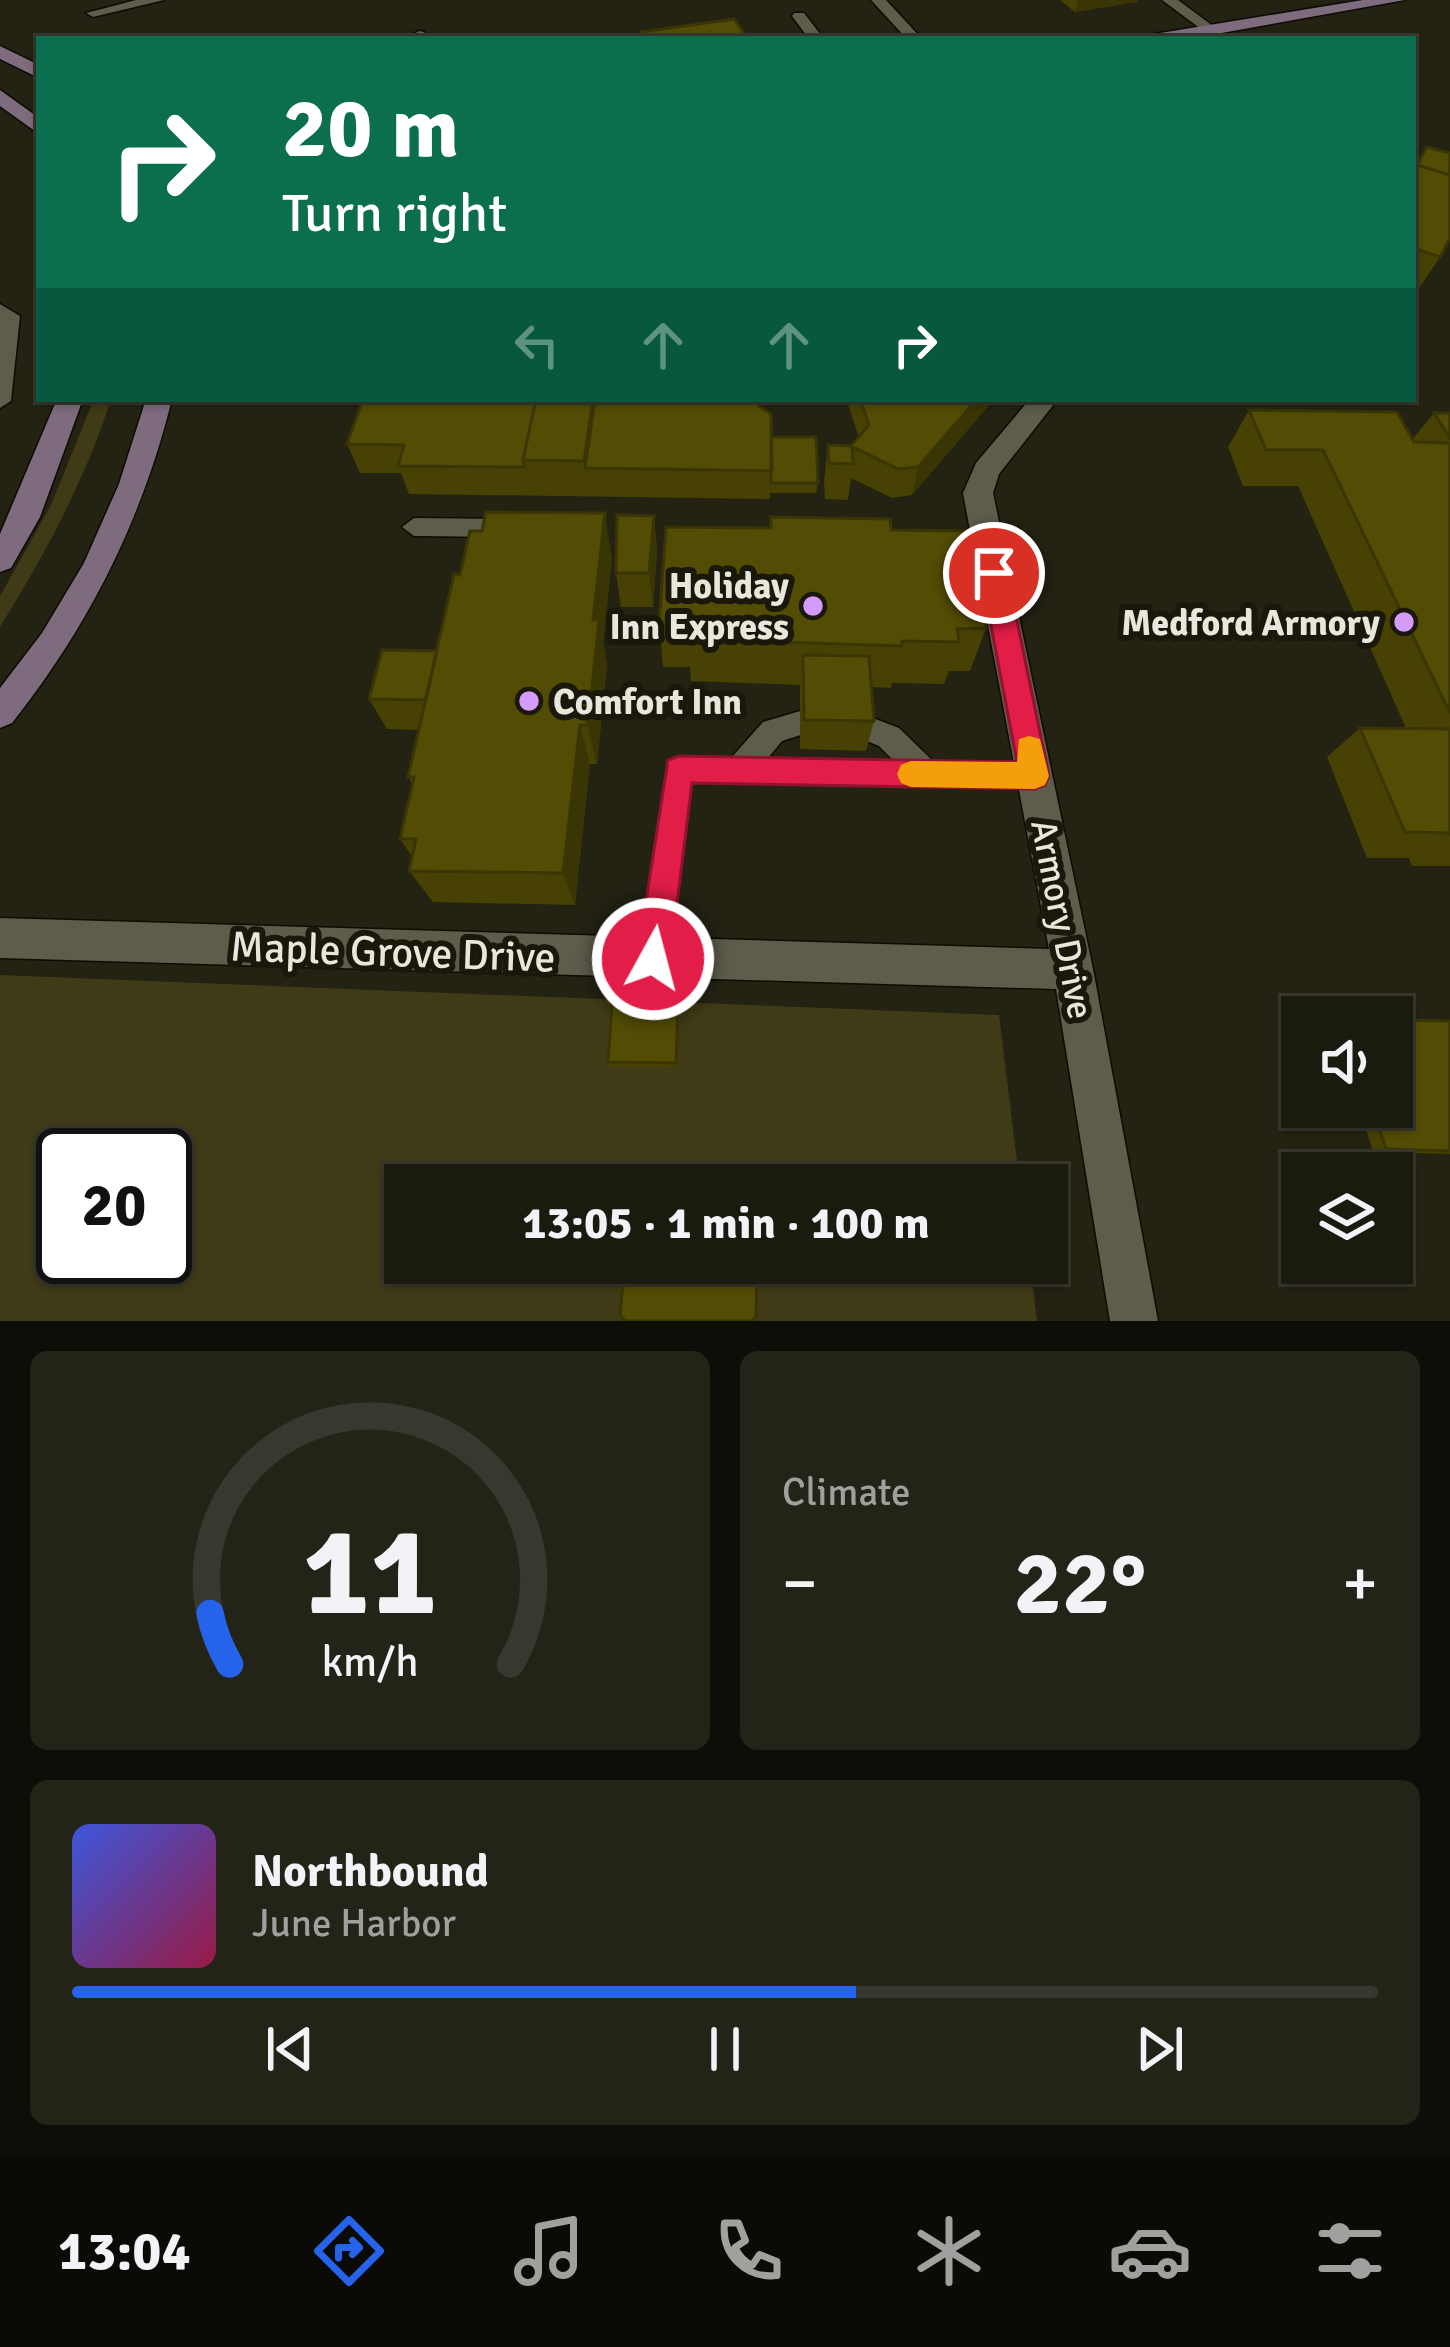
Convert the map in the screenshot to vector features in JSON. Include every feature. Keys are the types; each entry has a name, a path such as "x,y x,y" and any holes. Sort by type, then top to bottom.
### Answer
{"main road":[{"path":"1171,36 1396,0"},
{"path":"0,52 36,70"},
{"path":"0,96 36,126"},
{"path":"0,560 26,518 69,402"},
{"path":"0,713 62,628 97,568 122,516 158,402"}],"street":[{"name":"Armory Drive","path":"1043,402 986,470 974,532 1035,776 1134,1321"},
{"name":"Maple Grove Drive","path":"0,938 1073,969"}],"lane":[{"path":"93,13 158,0"},
{"path":"878,0 912,36"},
{"path":"1169,0 1210,29"},
{"path":"800,16 815,36"},
{"path":"0,310 10,316 0,401"},
{"path":"414,527 533,528"},
{"path":"739,770 773,731 800,723"},
{"path":"865,728 889,737 927,774"},
{"path":"653,959 679,769 1035,776"}],"shaded area":[{"path":"93,402 110,402 76,488 0,627 0,596 51,505"},
{"path":"0,975 999,1015 1017,1164 384,1164 384,1284 1033,1284 1037,1321 0,1321"}],"building":[{"path":"734,19 747,36 643,36 641,32"},
{"path":"1427,147 1450,153 1450,175 1416,167"},
{"path":"1416,167 1450,175 1450,238 1440,257 1416,249"},
{"path":"362,402 535,402 525,467 398,466 404,445 347,444"},
{"path":"535,402 593,402 584,461 523,460"},
{"path":"595,402 753,402 771,414 772,471 585,468"},
{"path":"861,402 974,402 918,467 898,469 851,446 869,425"},
{"path":"1249,410 1397,412 1414,442 1450,443 1450,713 1323,450 1266,450"},
{"path":"1434,413 1450,413 1450,438"},
{"path":"771,437 816,437 818,483 771,483"},
{"path":"828,445 852,446 853,464 829,463"},
{"name":"Comfort Inn","path":"486,512 605,513 593,620 599,620 591,698 587,725 580,725 563,873 409,871 416,839 400,839 414,777 408,777 454,574 460,575 470,531 482,531"},
{"path":"617,515 654,516 649,573 616,573"},
{"path":"771,517 890,519 891,530 970,531 986,628 957,629 959,642 902,641 902,646 688,639 688,625 659,624 666,527 771,528"},
{"path":"382,650 437,651 426,700 369,699"},
{"path":"803,655 869,656 874,721 804,720"},
{"path":"1360,728 1450,729 1450,835 1405,832"},
{"path":"612,1005 678,1006 676,1063 608,1062"},
{"path":"1413,1020 1450,1021 1450,1151 1386,1149 1379,1128 1413,1128"},
{"path":"623,1284 757,1284 752,1321 625,1321 620,1315"}],"slow traffic":[{"path":"911,774 1035,776 1029,748"}],"place":[{"name":"Holiday Inn Express","path":"813,606"},
{"name":"Medford Armory","path":"1404,622"},
{"name":"Comfort Inn","path":"529,701"}],"route":[{"path":"653,959 679,769 1035,776 994,573"}]}
